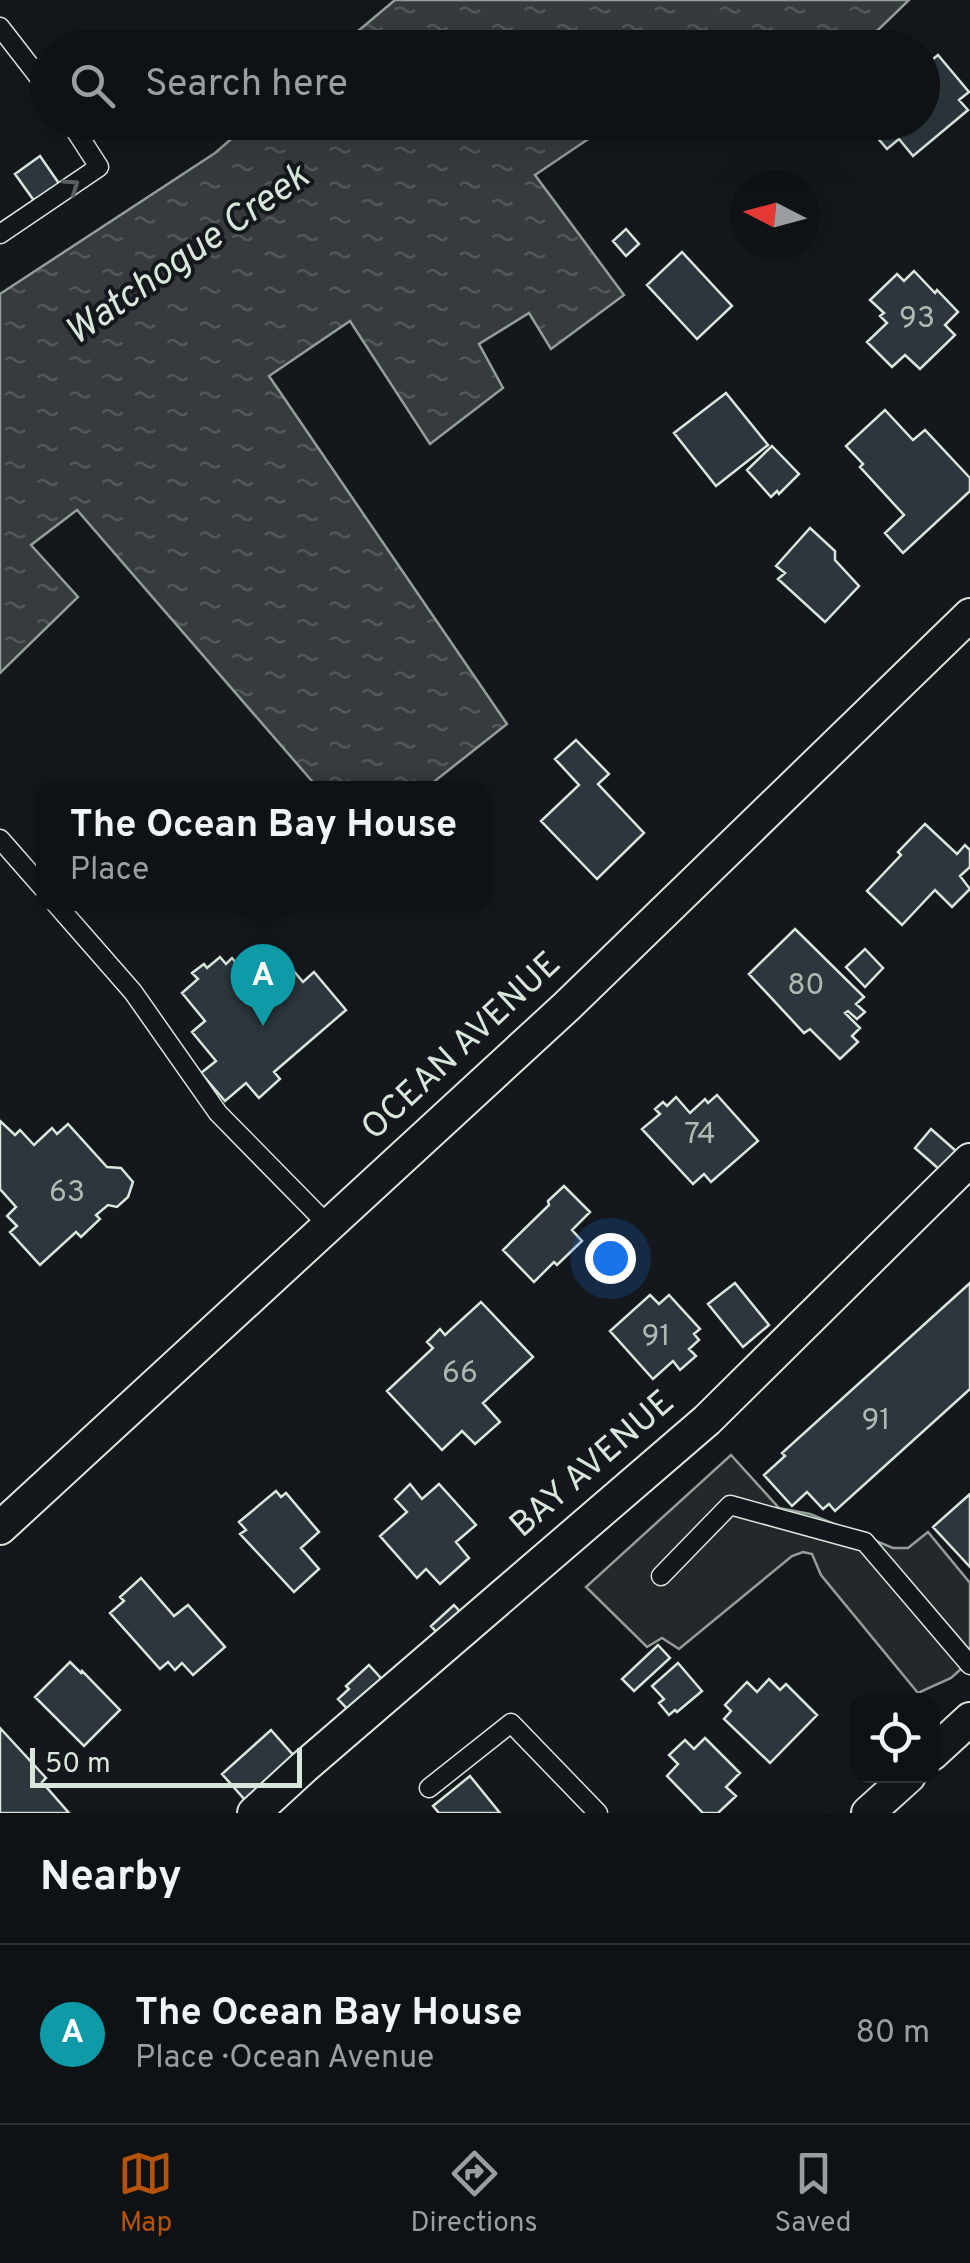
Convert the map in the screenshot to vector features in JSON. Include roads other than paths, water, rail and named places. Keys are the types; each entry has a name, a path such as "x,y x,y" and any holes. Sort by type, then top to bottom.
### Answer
{"street":[{"name":"OCEAN AVENUE","path":"0,1528 566,1006 970,615"},
{"name":"BAY AVENUE","path":"254,1813 707,1420 970,1160"},
{"path":"940,1747 970,1719"},
{"path":"868,1813 901,1783"}],"lane":[{"path":"0,27 30,65"},
{"path":"0,234 99,167 82,140"},
{"path":"0,839 36,880"},
{"path":"62,911 133,992 218,1113 328,1226"},
{"path":"661,1576 730,1505 865,1542 970,1665"},
{"path":"429,1788 511,1723 598,1813"}],"water":[{"path":"395,0 909,0 878,30 359,30"},
{"name":"Watchogue Creek","path":"230,140 587,140 535,175 624,295 551,349 529,313 479,344 503,388 430,444 350,321 269,376 507,724 435,781 312,781 77,510 31,545 78,597 0,673 0,294"}],"place":[{"name":"The Ocean Bay House","path":"263,1026"}]}
